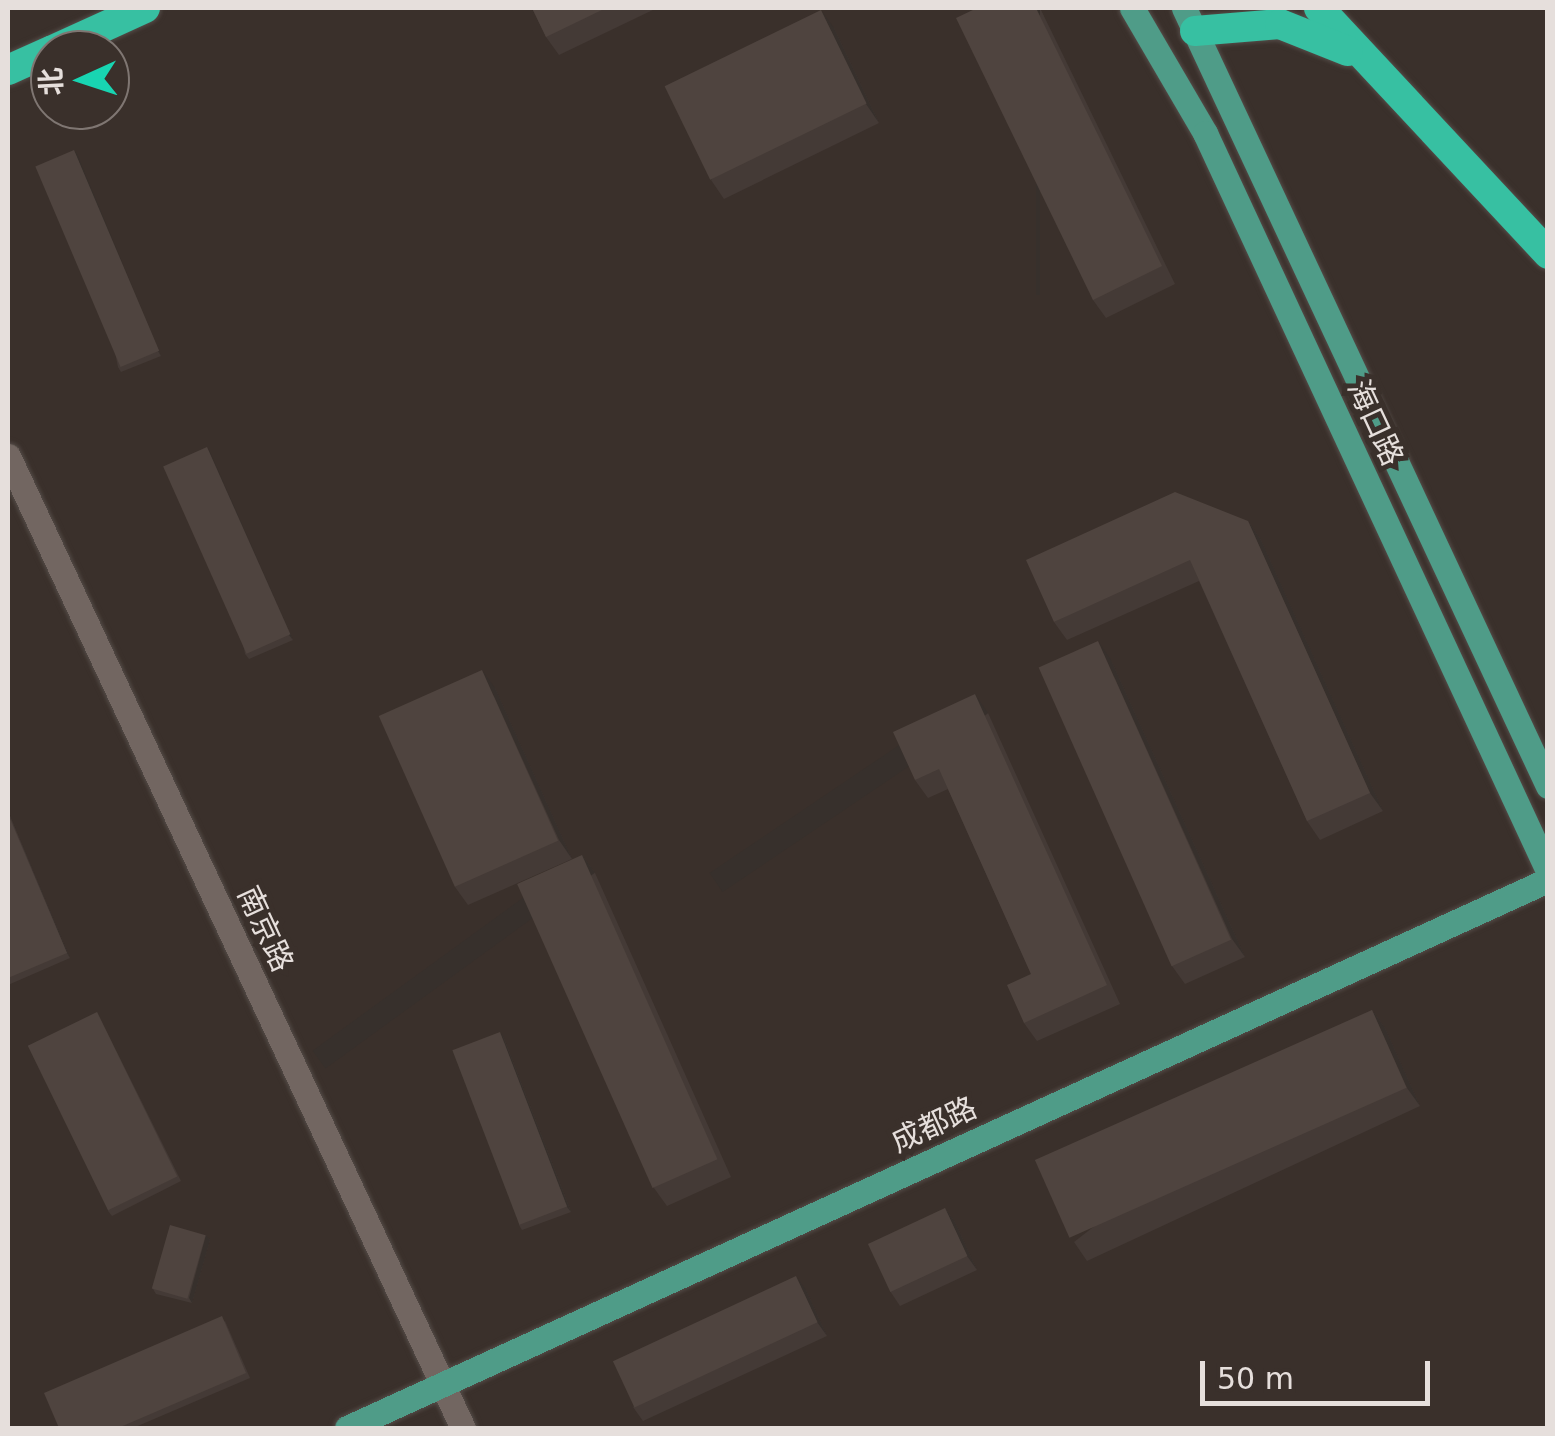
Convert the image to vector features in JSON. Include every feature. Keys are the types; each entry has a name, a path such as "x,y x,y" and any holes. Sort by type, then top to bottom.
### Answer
{"highway":[{"path":"97,30 145,8"},
{"path":"1319,8 1548,254"},
{"path":"1189,19 1303,28 1380,71"}],"main road":[{"name":"海口路","path":"1132,8 1204,133 1548,871"},
{"name":"海口路","path":"1189,19 1548,786"},
{"name":"成都路","path":"347,1428 1548,880"}],"street":[{"name":"南京路","path":"8,456 463,1428"}],"building":[{"path":"532,8 606,8 546,37"},
{"path":"977,8 1036,8 1162,266 1093,300 956,18"},
{"path":"821,10 867,103 710,180 665,86"},
{"path":"74,150 159,351 121,367 35,166"},
{"path":"207,447 290,634 247,654 163,467"},
{"path":"1175,492 1248,521 1370,793 1307,821 1190,560 1054,622 1026,560"},
{"path":"1098,641 1231,940 1172,966 1039,667"},
{"path":"482,670 558,841 455,887 379,716"},
{"path":"975,694 1107,985 1024,1023 1007,985 1031,974 939,769 915,780 893,732"},
{"path":"8,814 67,953 8,978"},
{"path":"582,855 717,1159 653,1188 517,884"},
{"path":"1372,1010 1407,1088 1069,1238 1035,1160"},
{"path":"97,1012 177,1176 108,1210 28,1046"},
{"path":"500,1032 567,1207 519,1225 452,1050"},
{"path":"945,1208 967,1256 890,1292 868,1244"},
{"path":"170,1225 206,1235 187,1299 152,1288"},
{"path":"796,1276 818,1322 634,1408 613,1361"},
{"path":"222,1316 246,1373 118,1428 59,1428 44,1393"}]}
